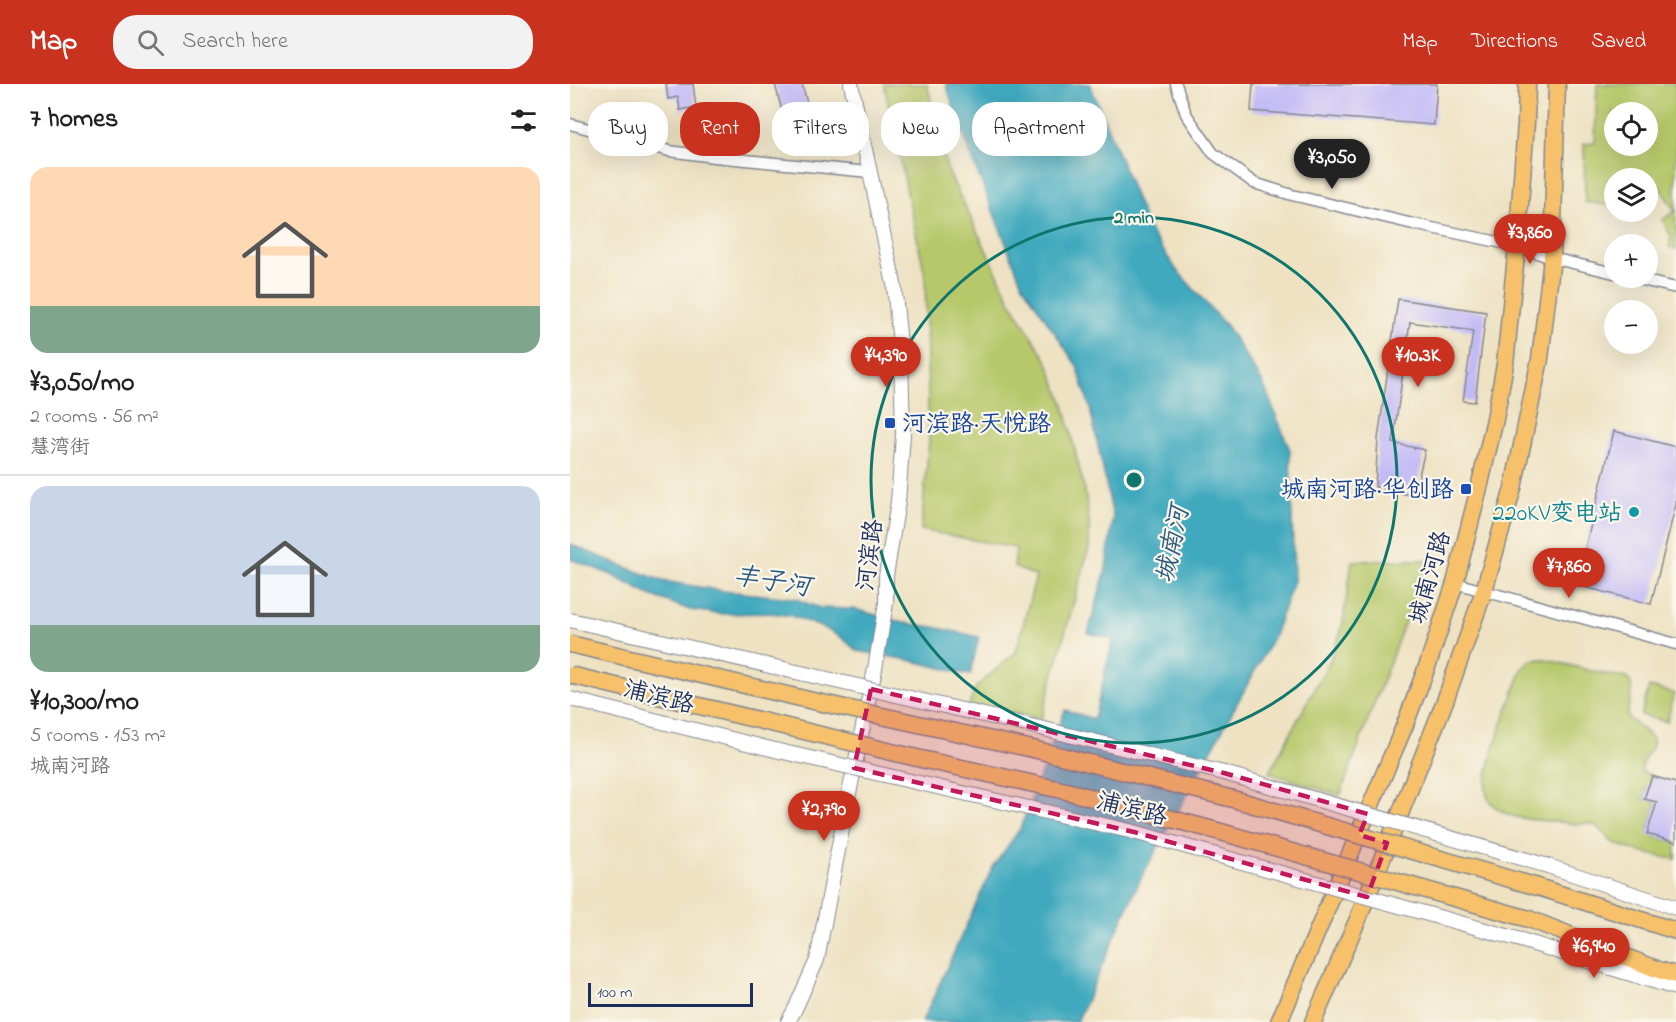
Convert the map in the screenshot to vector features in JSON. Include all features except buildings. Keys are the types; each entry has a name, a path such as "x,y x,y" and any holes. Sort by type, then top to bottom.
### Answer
{"main road":[{"name":"城南河路","path":"1279,1022 1404,727 1455,583 1480,484 1505,364 1517,246 1527,84"},
{"path":"1313,1022 1358,919 1441,712 1484,591 1513,488 1540,359 1552,258 1557,84"},
{"name":"浦滨路","path":"570,644 813,701 1033,748 1237,800 1538,887 1676,931"},
{"name":"浦滨路","path":"570,675 921,759 1066,791 1221,832 1529,918 1676,975"},
{"path":"1538,887 1676,920"}],"street":[{"name":"河滨路","path":"788,1022 818,960 886,603 886,576 898,502 903,435 901,354 894,284 851,84"},
{"path":"1176,84 1186,114 1213,153 1254,183 1345,208 1517,246 1552,258 1604,271"},
{"path":"570,124 669,151 869,172"},
{"path":"1658,284 1676,288"},
{"path":"1455,583 1676,644"},
{"path":"570,620 1040,728 1224,773 1548,866 1676,908"},
{"name":"浦滨路","path":"570,699 779,751 1134,832 1521,940 1676,988"}],"highlighted area":[{"path":"871,689 1224,773 1368,814 1359,835 1387,843 1367,897 1134,832 854,768"}],"green space":[{"path":"884,84 927,84 931,102 888,102"},
{"path":"1597,84 1676,84 1676,249 1669,247 1671,236 1662,220 1675,211 1660,188 1658,189 1658,168 1604,168 1604,205 1585,202 1584,144 1595,143"},
{"path":"899,156 944,156 947,169 1013,306 1048,363 1064,405 1085,492 1089,521 1089,548 1041,719 969,705 976,687 1016,652 1036,576 1014,567 1016,548 921,530 929,441 925,275"},
{"path":"1428,560 1340,795 1269,773 1330,660 1342,628 1352,561"},
{"path":"1545,659 1626,678 1631,683 1632,693 1627,714 1629,719 1653,740 1652,748 1644,759 1641,771 1652,776 1644,799 1657,802 1647,834 1676,842 1676,859 1620,846 1592,824 1516,817 1501,811 1489,800 1486,785 1492,753 1522,669 1531,660"},
{"path":"1649,687 1674,693 1667,722 1641,715"}],"water":[{"name":"城南河","path":"946,84 1090,84 1097,102 972,102 972,156 1107,156 1107,126 1148,228 1176,269 1227,327 1263,383 1290,450 1294,581 1273,638 1140,880 1077,1022 922,1022 993,867 1020,829 1065,710 1094,719 1113,639 1088,633 1106,569 1113,517 1090,408 1077,366 1022,284 975,166 960,125 960,102 952,102"},
{"path":"570,544 663,581 724,591 793,598 820,608 855,609 904,623 979,637 970,675 909,660 857,651 842,638 826,629 792,616 771,613 721,614 690,610 645,593 612,575 570,559"}],"place":[{"name":"河滨路·天悦路","path":"890,423"},
{"name":"城南河路·华创路","path":"1466,489"},
{"name":"220KV变电站","path":"1634,512"}],"water label":[{"name":"丰子河","path":"772,580"}]}
